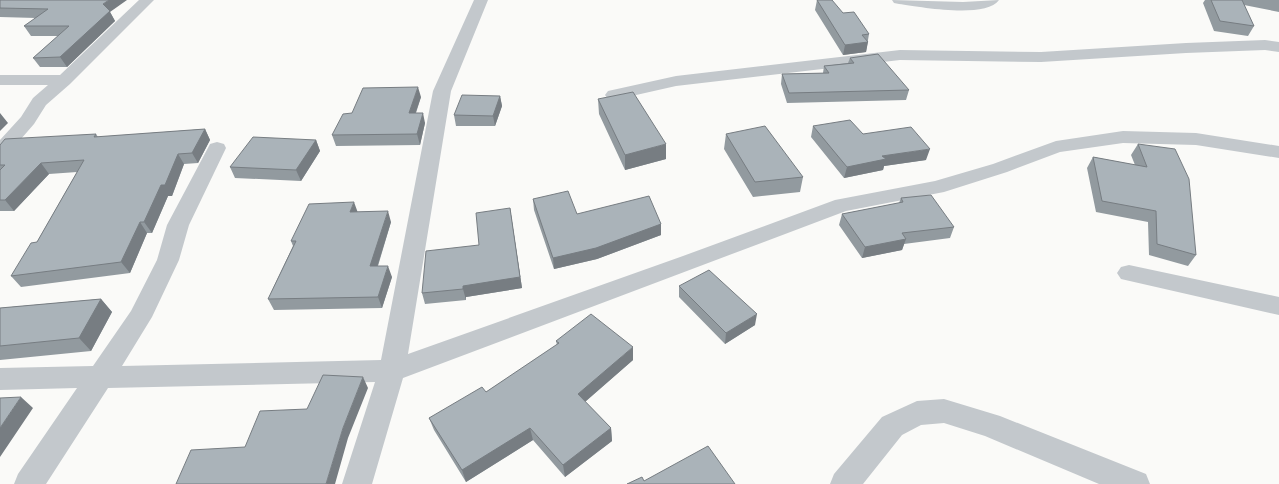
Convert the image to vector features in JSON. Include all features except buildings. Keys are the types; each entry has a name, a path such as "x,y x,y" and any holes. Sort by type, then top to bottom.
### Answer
{"street":[{"path":"0,151 28,120 39,102 147,0"},
{"path":"357,484 392,371 442,91 481,0"},
{"path":"899,0 959,6 979,6 990,3 992,0"},
{"path":"614,95 676,81 900,55 1041,57 1186,48 1265,45 1279,47"},
{"path":"0,80 64,80"},
{"path":"0,379 392,371 676,268 842,205 937,187 1000,168 1056,147 1123,137 1196,139 1279,152"},
{"path":"29,484 140,317 168,260 178,225 216,148"},
{"path":"1129,273 1279,306"},
{"path":"846,484 892,426 917,413 944,411 990,424 1093,468 1135,484"}]}
